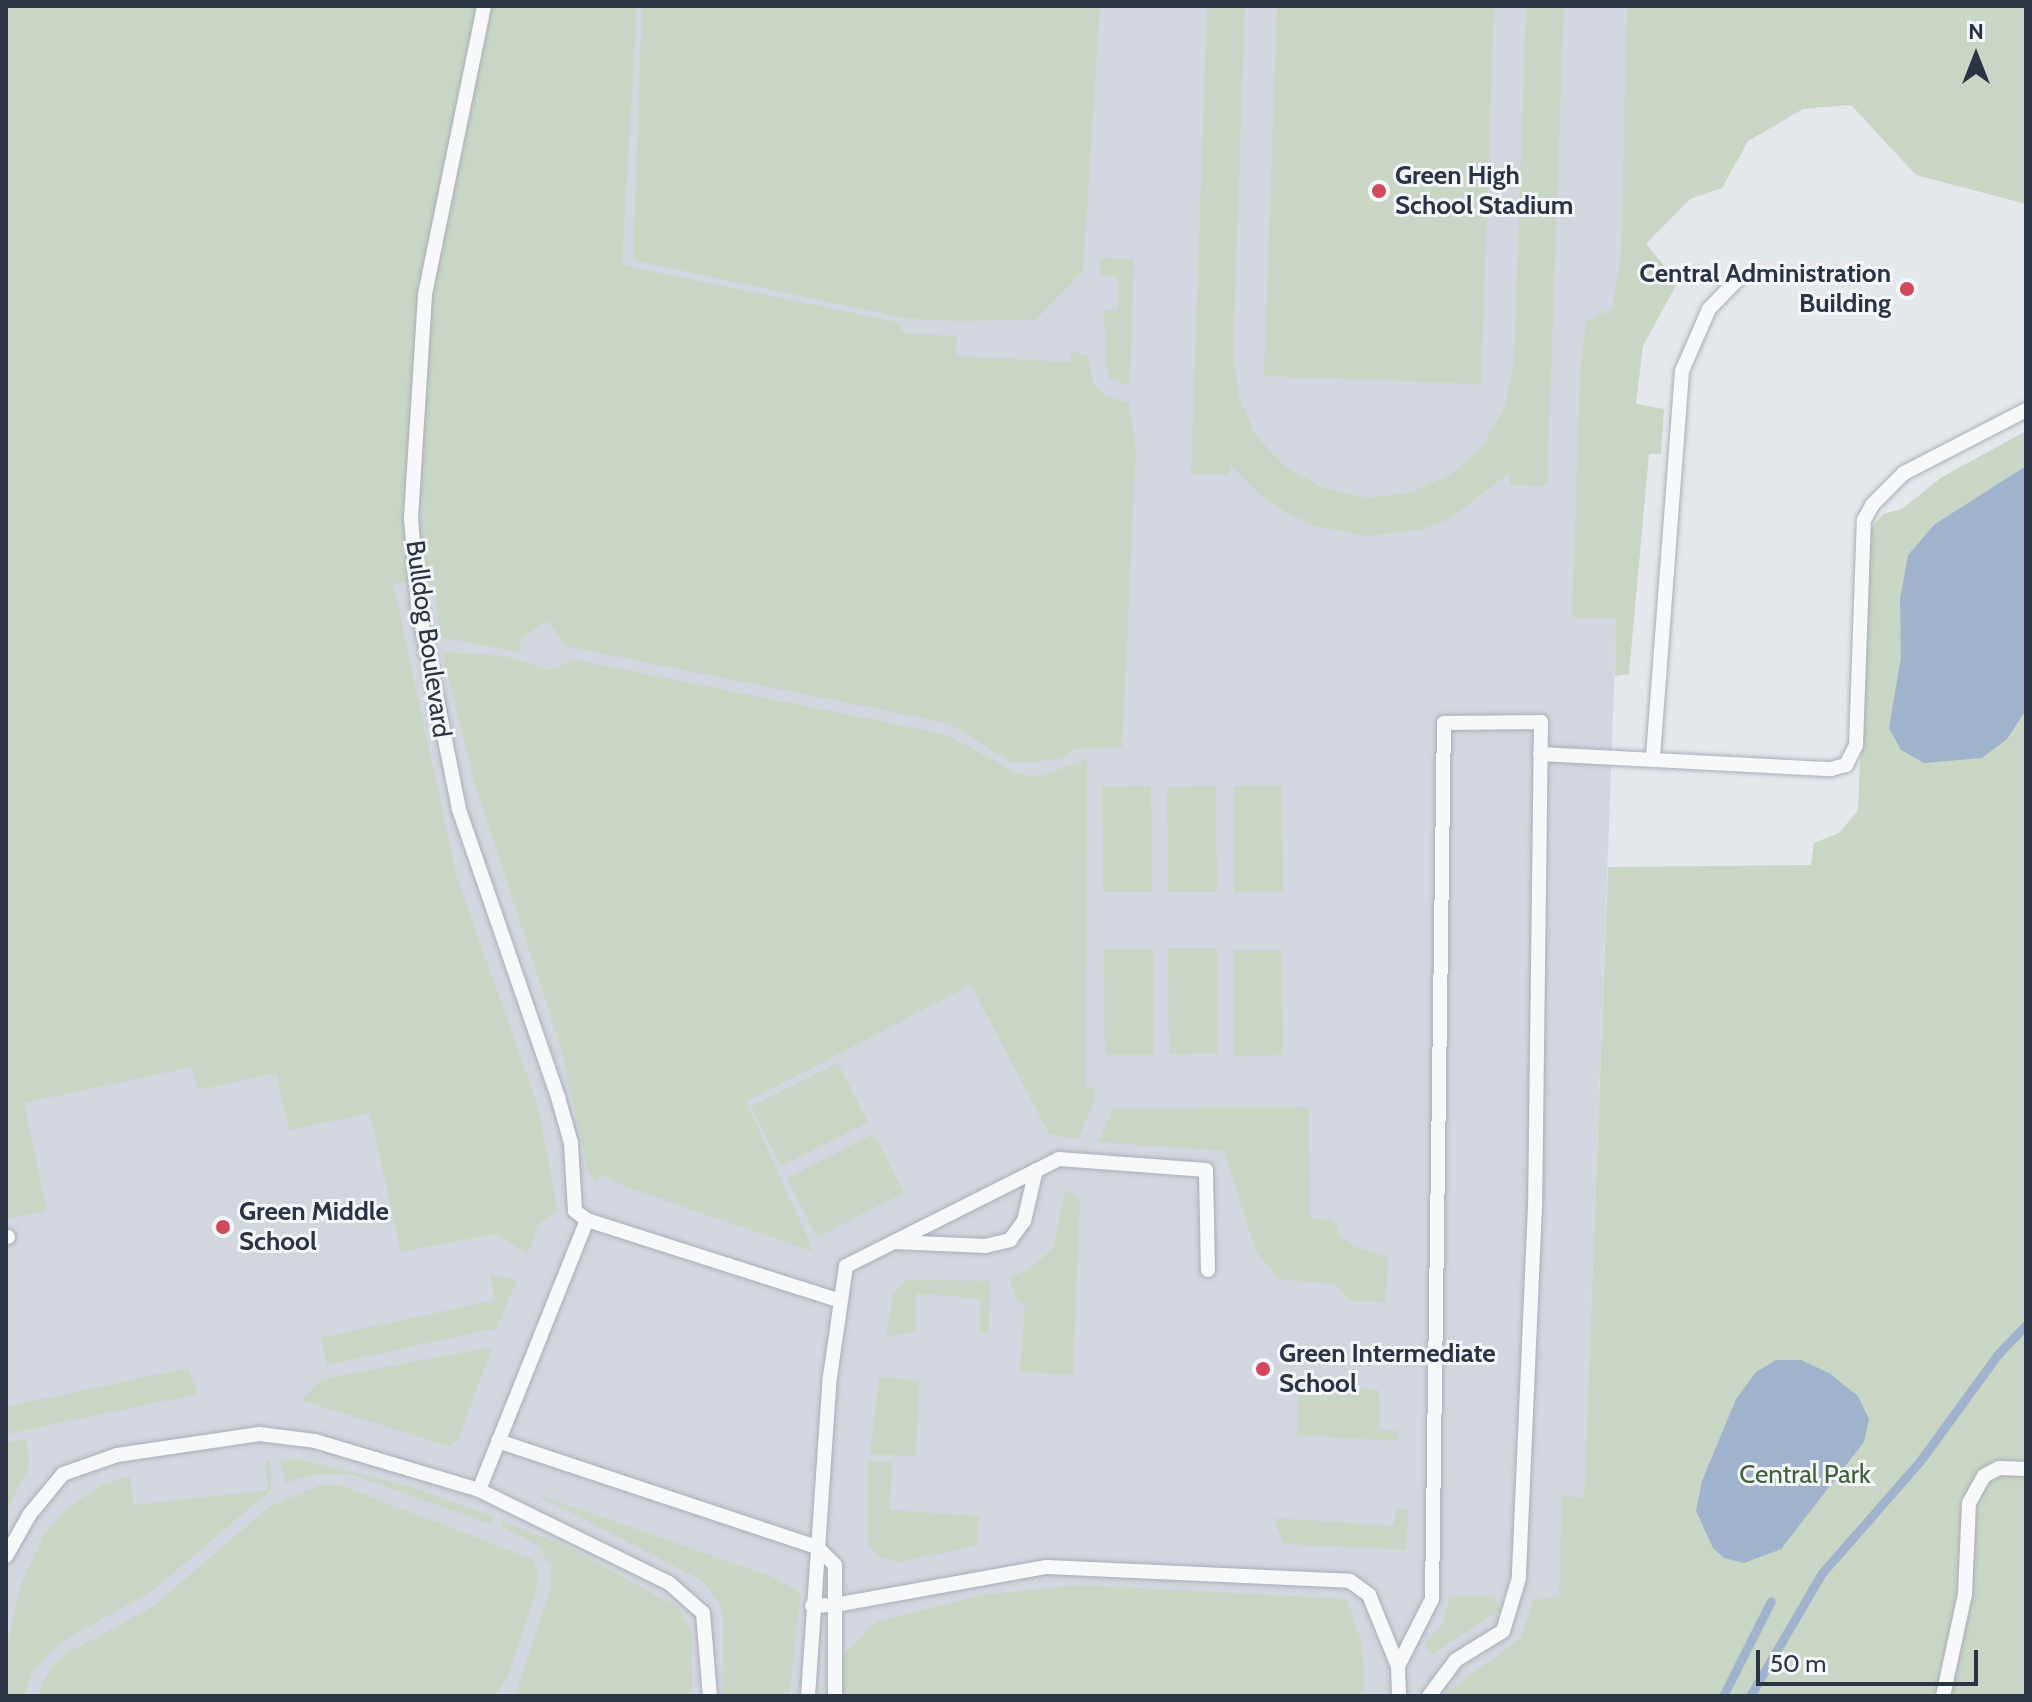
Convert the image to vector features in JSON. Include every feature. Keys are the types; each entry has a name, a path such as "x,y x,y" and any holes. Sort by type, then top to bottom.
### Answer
{"lane":[{"name":"Bulldog Boulevard","path":"484,6 425,294 411,518 418,605 459,809 558,1097 571,1143 581,1215"},
{"path":"1653,757 1682,371 1701,322 1738,279"},
{"path":"1540,754 1653,757 1831,769 1846,765 1856,745 1864,520 1873,504 1904,473 2026,410"},
{"path":"1398,1666 1432,1599 1444,723 1541,722 1535,1206 1519,1578 1503,1631 1456,1660 1429,1696"},
{"path":"808,1696 812,1606 838,1300 846,1266 1059,1159 1206,1170 1208,1270"},
{"path":"890,1242 985,1246 1010,1240 1024,1221 1036,1170"},
{"path":"479,1490 581,1215 838,1300"},
{"path":"6,1556 11,1538 63,1474 117,1455 259,1434 315,1441 479,1490 692,1598 703,1613 709,1636 710,1696"},
{"path":"498,1441 817,1547 835,1565 835,1696"},
{"path":"1943,1696 1965,1594 1974,1489 1999,1468 2026,1469"},
{"path":"812,1606 835,1605 1047,1567 1350,1581 1369,1595 1398,1666 1399,1696"}],"shaded area":[{"path":"502,6 1639,6 1577,1696 6,1696 6,571 435,584"}],"green space":[{"path":"6,6 637,6 622,265 901,323 901,333 957,336 956,356 1070,362 1072,351 1087,355 1093,381 1104,395 1129,403 1136,449 1122,748 1075,749 1062,759 1013,763 948,723 565,646 548,621 522,637 519,652 439,637 434,584 393,583 457,878 538,1106 558,1211 538,1224 528,1253 494,1234 401,1252 370,1113 289,1130 276,1073 198,1090 192,1067 24,1103 47,1211 6,1219"},
{"path":"642,6 1100,6 1083,270 1036,320 958,321 902,318 633,260"},
{"path":"1207,6 1245,6 1233,353 1239,397 1257,437 1287,468 1326,489 1369,498 1412,492 1452,474 1484,444 1505,406 1514,363 1526,6 1564,6 1547,486 1510,485 1509,473 1449,519 1423,529 1367,536 1313,525 1288,514 1264,498 1230,464 1229,475 1191,474"},
{"name":"Green High School Stadium","path":"1277,6 1494,6 1481,384 1264,376"},
{"path":"1627,6 2026,6 2026,204 1916,175 1851,105 1803,109 1748,141 1722,188 1690,199 1646,244 1678,282 1643,346 1636,404 1664,409 1661,454 1649,454 1629,674 1615,676 1616,618 1572,617 1580,374 1586,321 1612,309 1621,255"},
{"path":"1100,258 1134,259 1130,386 1109,378 1104,310 1118,311 1118,277 1099,275"},
{"name":"Central Park","path":"2026,431 2026,1696 1442,1696 1520,1639 1534,1600 1559,1596 1562,1495 1584,1498 1608,867 1811,865 1814,843 1839,833 1858,810 1870,530 1883,514 1902,509 1942,477"},
{"path":"442,652 504,656 550,670 575,660 928,731 951,737 1020,775 1042,776 1087,759 1086,1087 1094,1088 1096,1098 1078,1139 1049,1134 971,985 746,1102 814,1252 621,1185 606,1175 596,1181 588,1171 560,1044 475,785"},
{"path":"1151,786 1152,892 1103,892 1102,787"},
{"path":"1216,786 1217,892 1168,892 1167,787"},
{"path":"1233,786 1282,786 1283,891 1234,892"},
{"path":"1168,948 1217,948 1218,1053 1169,1054"},
{"path":"1104,949 1153,949 1153,1054 1105,1055"},
{"path":"1233,950 1282,950 1283,1055 1234,1056"},
{"path":"838,1063 868,1122 781,1166 751,1107"},
{"path":"1309,1107 1310,1218 1333,1220 1341,1237 1354,1246 1388,1258 1386,1302 1350,1301 1335,1284 1279,1279 1256,1252 1224,1151 1098,1142 1113,1108"},
{"path":"874,1134 904,1193 817,1237 787,1178"},
{"path":"1065,1190 1080,1197 1073,1375 1020,1372 1025,1304 1016,1300 1009,1278 1030,1269 1053,1248"},
{"path":"490,1275 517,1280 497,1328 327,1365 321,1338 495,1300"},
{"path":"905,1280 990,1281 989,1333 980,1333 981,1299 916,1293 916,1332 886,1336 893,1295"},
{"path":"487,1348 491,1350 458,1440 448,1446 301,1400 323,1379"},
{"path":"188,1368 198,1394 6,1434 6,1407"},
{"path":"879,1377 919,1380 916,1456 870,1454"},
{"path":"1346,1387 1379,1390 1380,1429 1398,1431 1398,1441 1297,1435 1297,1394"},
{"path":"26,1440 30,1466 6,1511 6,1442"},
{"path":"299,1459 409,1486 494,1517 490,1524 354,1475 313,1474 285,1483 281,1460"},
{"path":"265,1460 270,1460 271,1490 152,1591 61,1642 32,1673 24,1696 6,1696 6,1648 22,1582 46,1531 68,1507 100,1486 130,1476 134,1505 268,1490"},
{"path":"868,1461 892,1462 890,1510 979,1516 977,1545 900,1562 879,1557 868,1545"},
{"path":"320,1485 339,1485 532,1559 539,1575 535,1595 508,1675 496,1696 37,1696 51,1667 64,1655 152,1607 269,1507"},
{"path":"531,1492 772,1577 801,1593 789,1696 723,1696 723,1620 720,1604 703,1581"},
{"path":"1395,1509 1408,1509 1406,1550 1284,1544 1276,1527 1275,1518 1395,1526"},
{"path":"503,1521 565,1546 678,1607 692,1632 692,1696 515,1696 550,1591 551,1566 536,1544 501,1526"},
{"path":"1078,1585 1347,1599 1362,1644 1365,1696 840,1696 842,1656 875,1622 982,1595"},
{"path":"1450,1596 1495,1597 1500,1610 1431,1655 1425,1643 1442,1625"}],"water":[{"path":"2026,466 2026,710 2007,739 1982,758 1924,763 1901,750 1889,728 1901,657 1900,599 1908,555 1935,524"},
{"path":"1776,1360 1801,1360 1829,1373 1858,1396 1869,1419 1864,1442 1781,1549 1744,1563 1724,1558 1713,1548 1696,1511 1702,1481 1736,1399 1756,1372"}],"waterway":[{"path":"1750,1696 1822,1573 1920,1461 1998,1354 2026,1325"},
{"path":"1723,1696 1771,1601"}],"place":[{"name":"Green High School Stadium","path":"1379,191"},
{"name":"Central Administration Building","path":"1907,289"},
{"name":"Green Middle School","path":"223,1227"},
{"name":"Green Intermediate School","path":"1263,1369"}]}
